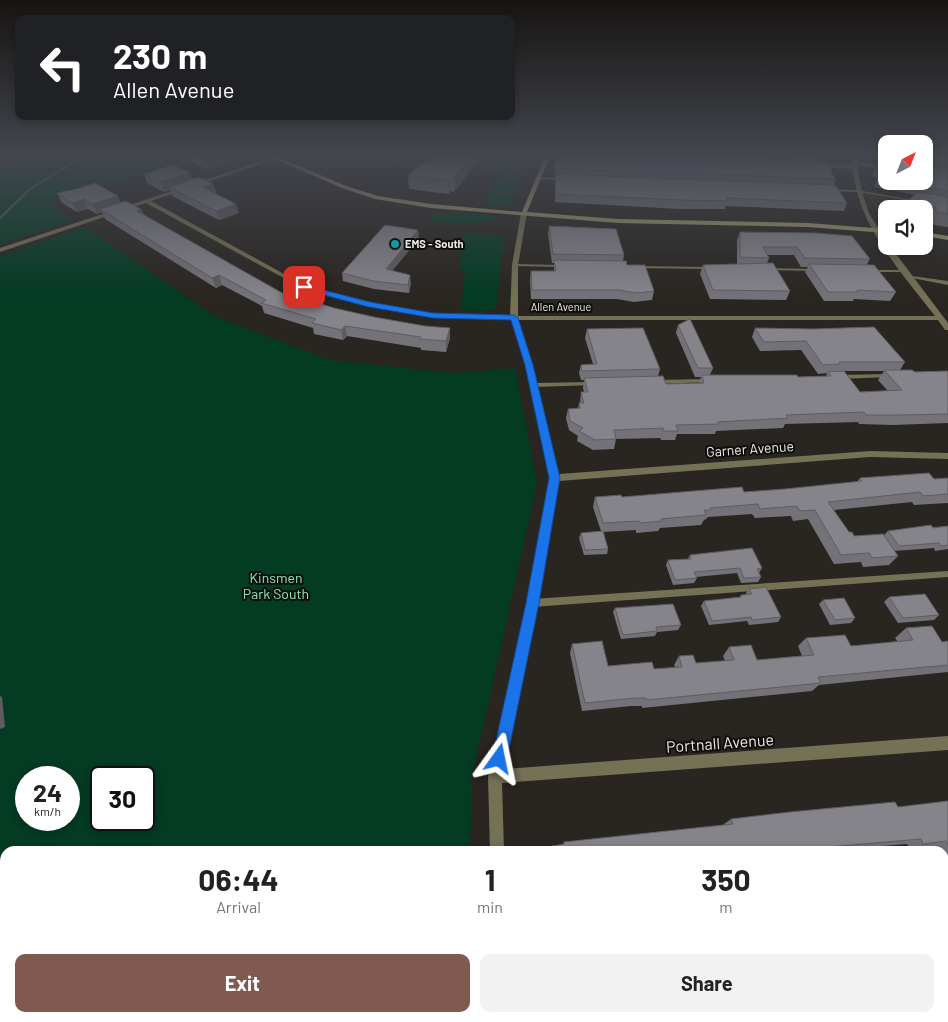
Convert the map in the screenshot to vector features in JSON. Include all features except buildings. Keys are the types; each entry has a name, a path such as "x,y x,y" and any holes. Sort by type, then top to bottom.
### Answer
{"street":[{"path":"0,250 144,202"},
{"name":"Allen Avenue","path":"147,202 304,287 369,304 433,316 514,318 940,318"},
{"path":"402,202 431,206 618,221 808,225 878,230"},
{"path":"497,846 495,777 532,603 554,478 534,385 514,318 514,265 524,213 529,202"},
{"path":"862,202 878,234"},
{"path":"933,235 948,238"},
{"path":"893,255 905,274 948,328"},
{"name":"Garner Avenue","path":"554,478 870,454 948,456"},
{"name":"Portnall Avenue","path":"495,777 948,743"}],"lane":[{"path":"514,265 574,266"},
{"path":"634,267 714,268"},
{"path":"764,269 824,270"},
{"path":"864,271 905,274 948,283"},
{"path":"830,377 899,376"},
{"path":"652,382 721,380"},
{"path":"534,385 603,383"},
{"path":"532,603 948,574"}],"shaded area":[{"path":"872,202 878,202 878,215"},
{"path":"933,206 948,208 948,229 933,227"}],"green space":[{"path":"0,202 53,202 49,203 72,220 0,244"},
{"path":"485,202 513,202 507,206 483,205"},
{"path":"434,213 486,215 500,219 472,224 433,221 430,219"},
{"name":"Kinsmen Park South","path":"85,227 216,317 330,360 453,373 515,368 537,483 472,777 470,846 0,846 0,256"},
{"path":"471,233 504,237 496,308 489,311 461,310 465,273 459,267 464,235"}],"waterway":[{"path":"0,218 17,202"}],"place":[{"name":"EMS - South","path":"395,244"}],"route":[{"path":"304,287 369,304 433,316 514,318 529,365 554,478 520,667 499,759"}]}
